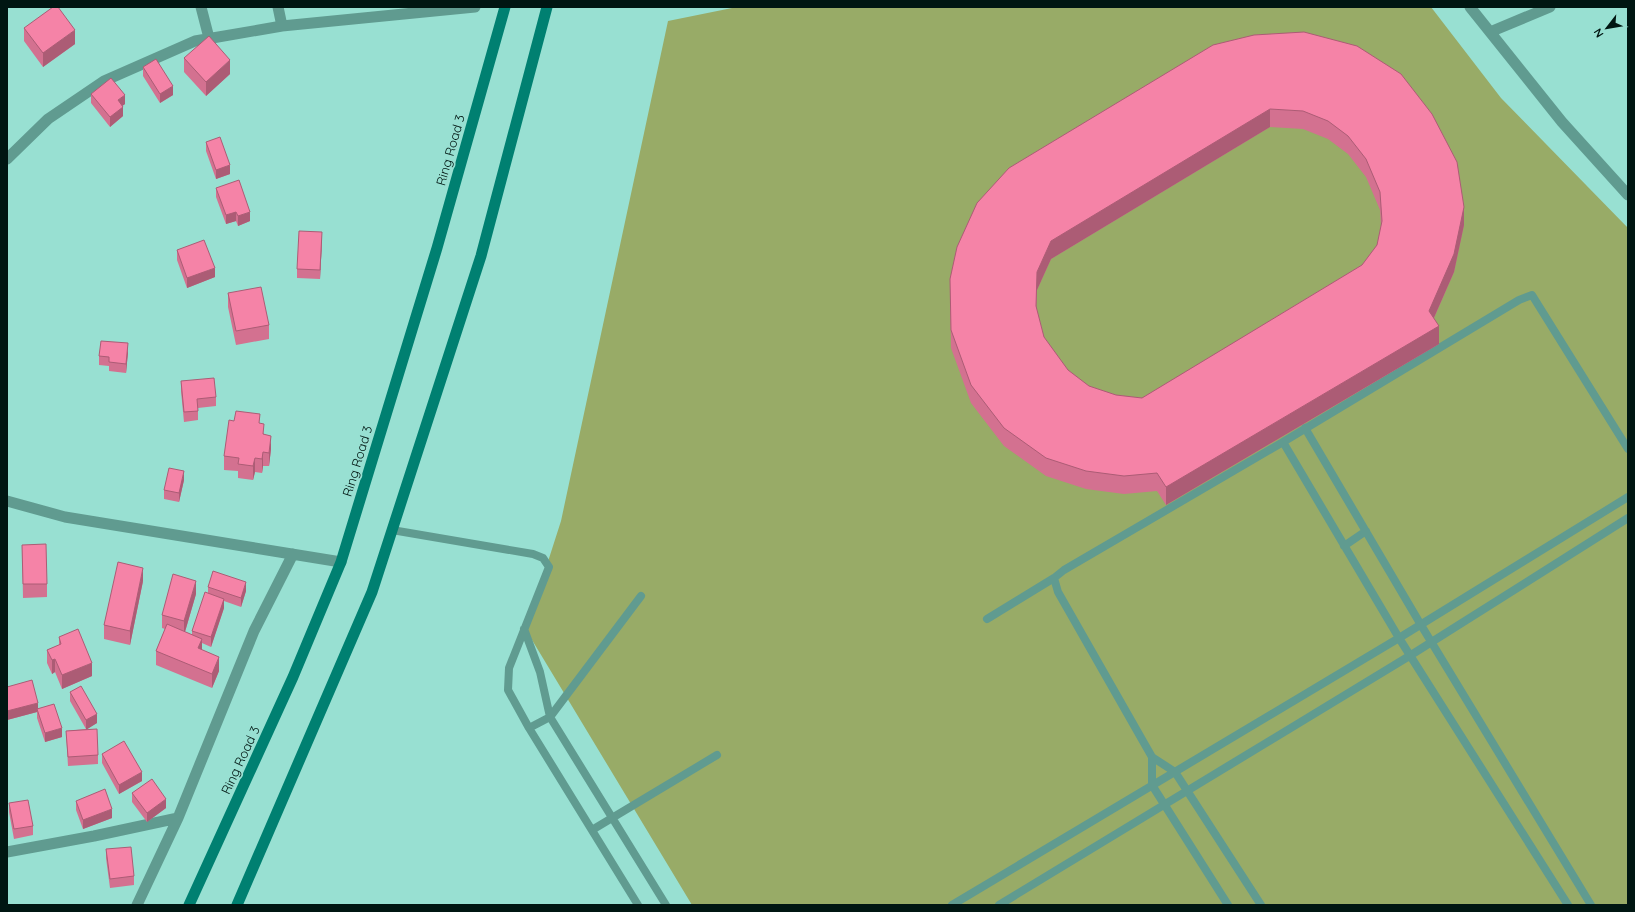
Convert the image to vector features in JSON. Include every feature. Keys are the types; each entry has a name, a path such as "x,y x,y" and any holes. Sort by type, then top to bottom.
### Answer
{"main road":[{"name":"Ring Road 3","path":"189,905 293,677 341,562 437,248 505,7"},
{"path":"237,905 372,592 481,256 547,7"}],"street":[{"path":"201,7 209,38"},
{"path":"278,7 282,26"},
{"path":"7,159 48,119 104,81 195,41 282,26 475,7"},
{"path":"1470,7 1562,122 1628,195"},
{"path":"1490,32 1550,7"},
{"path":"7,501 65,518 341,562"},
{"path":"137,905 178,818 254,631 292,554"},
{"path":"7,852 178,818"}],"lane":[{"path":"987,619 1054,578 1064,570 1283,442 1519,300 1532,295 1628,449"},
{"path":"1305,428 1431,642 1591,905"},
{"path":"1283,442 1400,638 1568,905"},
{"path":"952,905 1400,638 1628,497"},
{"path":"999,905 1411,655 1628,518"},
{"path":"392,530 532,554 543,558 549,567 509,668 508,690 529,728 638,905"},
{"path":"1344,546 1366,531"},
{"path":"1054,578 1058,592 1152,757 1175,772 1261,905"},
{"path":"529,728 550,716 640,596"},
{"path":"524,629 540,672 550,716 666,905"},
{"path":"592,830 717,755"},
{"path":"1152,757 1152,785 1228,905"}],"green space":[{"path":"737,7 1431,7 1501,98 1628,228 1628,905 692,905 526,630 561,521 668,21"}],"building":[{"path":"53,7 58,7 75,30 43,53 24,28"},
{"path":"1304,32 1357,46 1401,74 1432,114 1457,162 1464,207 1454,254 1429,311 1439,326 1166,487 1157,473 1124,476 1086,471 1046,458 1004,428 971,385 951,330 950,279 957,247 977,203 1009,168 1213,45 1254,35","holes":["1270,109 1303,111 1328,121 1348,136 1366,159 1380,192 1382,221 1377,245 1362,265 1142,398 1116,395 1089,386 1068,370 1044,337 1036,306 1037,272 1051,241"]},
{"path":"209,36 230,60 206,82 184,58"},
{"path":"156,59 173,86 160,94 143,67"},
{"path":"111,78 125,95 118,100 123,107 110,117 91,94"},
{"path":"220,137 230,165 216,170 206,142"},
{"path":"239,180 250,212 238,216 236,212 226,215 216,188"},
{"path":"299,231 322,232 320,270 297,269"},
{"path":"204,240 215,268 187,278 177,250"},
{"path":"261,287 269,325 236,331 228,293"},
{"path":"101,341 128,343 126,364 109,362 109,357 99,356"},
{"path":"214,378 216,397 197,399 198,411 184,412 181,381"},
{"path":"236,411 260,414 259,423 264,424 263,434 271,436 269,453 263,452 262,459 255,458 253,466 238,464 239,458 224,456 229,420 234,421"},
{"path":"169,468 184,471 179,493 164,490"},
{"path":"46,544 47,584 23,584 22,545"},
{"path":"118,562 143,568 130,631 104,625"},
{"path":"213,571 246,582 241,598 208,587"},
{"path":"173,574 196,581 184,621 162,615"},
{"path":"205,592 224,599 211,637 192,631"},
{"path":"167,624 202,639 198,648 219,657 212,674 156,651"},
{"path":"78,629 92,663 62,675 55,659 52,660 47,650 61,644 59,637"},
{"path":"32,680 38,703 7,711 7,687"},
{"path":"81,686 97,714 86,720 70,692"},
{"path":"54,704 62,728 45,733 37,709"},
{"path":"97,729 98,755 68,757 66,731"},
{"path":"124,741 142,772 119,785 102,754"},
{"path":"152,779 166,799 147,813 132,793"},
{"path":"105,789 112,809 83,820 76,801"},
{"path":"28,800 33,826 14,829 9,803"},
{"path":"131,847 134,876 110,879 106,849"}]}
